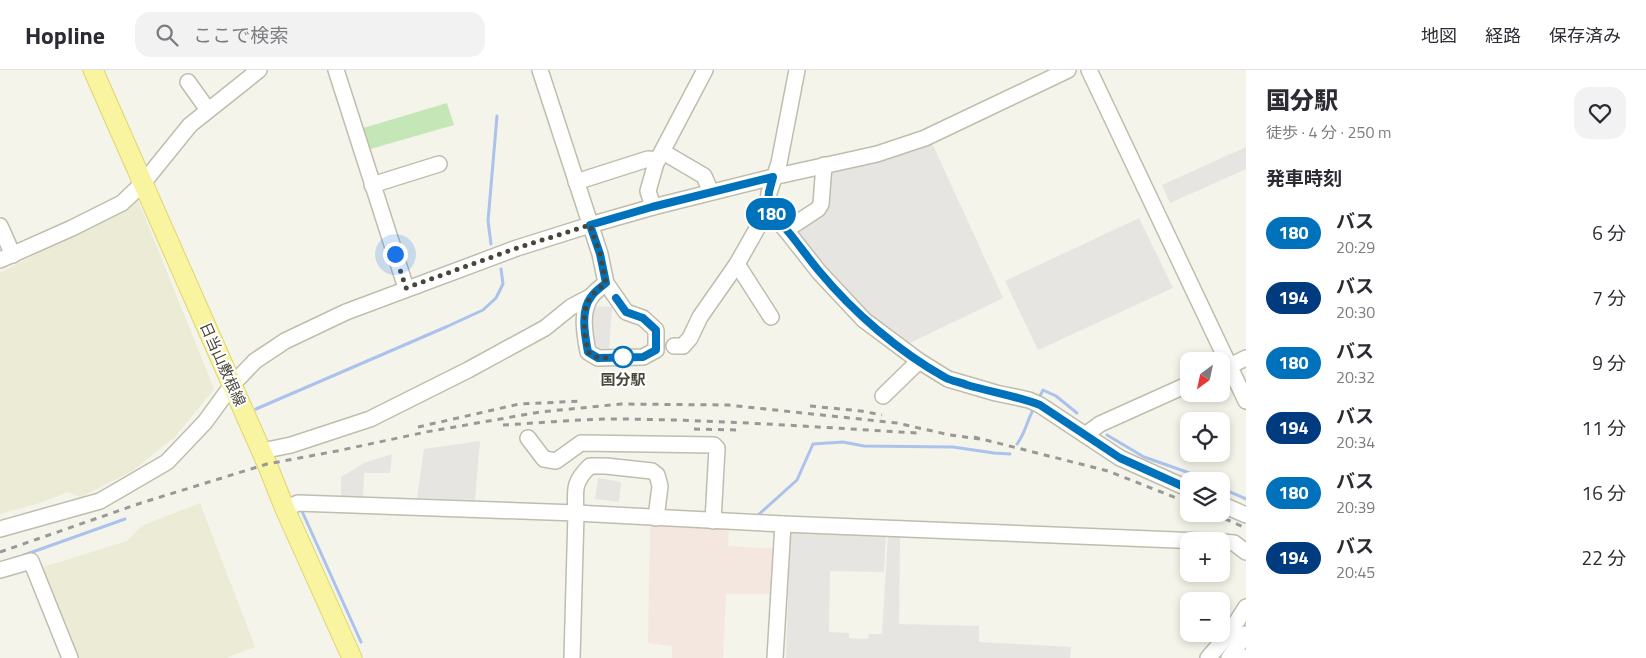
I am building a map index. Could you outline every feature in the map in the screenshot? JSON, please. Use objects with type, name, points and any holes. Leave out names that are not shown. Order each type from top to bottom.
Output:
[{"type":"main road","name":"日当山敷根線","points":[[93,70],[352,658]]},
{"type":"street","points":[[0,226],[6,258],[122,203],[143,183],[190,125],[259,70]]},
{"type":"street","points":[[336,70],[406,288]]},
{"type":"street","points":[[540,70],[600,254],[606,283],[626,312],[643,318],[656,330],[656,350],[643,357],[598,358],[588,352],[585,336],[585,312],[590,297]]},
{"type":"street","points":[[652,207],[648,191],[660,156],[704,70]]},
{"type":"street","points":[[674,346],[683,346],[690,338],[700,318],[737,264],[767,211],[769,192],[778,163],[797,70]]},
{"type":"street","points":[[0,529],[100,500],[167,462],[205,422],[232,385],[255,361],[284,341],[346,312],[517,248],[590,225],[711,192],[877,154],[925,138],[1068,70]]},
{"type":"street","points":[[1089,70],[1219,352]]},
{"type":"street","points":[[188,82],[208,110]]},
{"type":"street","points":[[576,182],[660,156],[704,176],[711,192]]},
{"type":"street","points":[[372,185],[439,164]]},
{"type":"street","points":[[786,230],[818,209],[821,204],[824,165]]},
{"type":"street","points":[[767,211],[786,230],[820,272],[864,320],[919,361],[948,379],[996,393],[1029,400],[1040,405],[1120,458],[1180,485]]},
{"type":"street","points":[[737,264],[771,317]]},
{"type":"street","points":[[262,451],[291,445],[370,419],[468,370],[545,328],[571,306],[590,297],[606,283]]},
{"type":"street","points":[[1230,365],[1246,358]]},
{"type":"street","points":[[884,396],[919,361]]},
{"type":"street","points":[[1230,374],[1246,402]]},
{"type":"street","points":[[1085,435],[1100,424],[1180,388]]},
{"type":"street","points":[[528,438],[544,459],[556,461],[581,443],[714,445],[717,448],[713,521]]},
{"type":"street","points":[[572,658],[575,490],[580,476],[590,466],[652,471],[657,475],[660,486],[656,518]]},
{"type":"street","points":[[285,509],[298,503],[576,513],[713,521],[1180,540]]},
{"type":"street","points":[[1230,508],[1246,515]]},
{"type":"street","points":[[775,658],[783,524]]},
{"type":"street","points":[[1230,543],[1234,543],[1246,552]]},
{"type":"street","points":[[0,570],[31,561],[70,658]]},
{"type":"street","points":[[1208,658],[1228,634],[1246,607]]},
{"type":"street","points":[[1228,658],[1246,634]]},
{"type":"shaded area","points":[[931,141],[1003,298],[910,343],[886,329],[837,282],[794,233],[827,208],[830,172],[875,161]]},
{"type":"shaded area","points":[[1246,147],[1246,169],[1170,203],[1162,185]]},
{"type":"shaded area","points":[[138,200],[214,389],[175,437],[132,471],[81,497],[67,492],[40,503],[0,514],[0,273]]},
{"type":"shaded area","points":[[1139,218],[1173,288],[1038,350],[1005,281]]},
{"type":"shaded area","points":[[592,306],[612,307],[609,351],[599,350],[593,340]]},
{"type":"shaded area","points":[[480,441],[475,500],[417,498],[424,449]]},
{"type":"shaded area","points":[[392,454],[390,473],[364,473],[363,500],[341,499],[341,477],[364,463]]},
{"type":"shaded area","points":[[598,478],[621,482],[619,502],[595,499]]},
{"type":"shaded area","points":[[200,503],[255,647],[226,658],[78,658],[40,568],[127,541],[141,526]]},
{"type":"shaded area","points":[[650,524],[729,528],[728,546],[777,549],[775,594],[726,594],[723,658],[672,658],[672,646],[648,643]]},
{"type":"shaded area","points":[[790,530],[886,536],[884,572],[830,571],[829,632],[849,633],[849,638],[868,639],[869,634],[882,634],[888,536],[900,536],[899,624],[979,626],[979,642],[1071,647],[1070,658],[786,658]]},
{"type":"green space","points":[[447,103],[454,125],[367,150],[360,129]]},
{"type":"waterway","points":[[491,244],[488,221],[497,116]]},
{"type":"waterway","points":[[256,409],[483,310],[496,298],[503,284],[501,269]]},
{"type":"waterway","points":[[1039,398],[1043,390],[1056,396],[1077,413]]},
{"type":"waterway","points":[[1017,444],[1033,410]]},
{"type":"waterway","points":[[1107,435],[1144,457],[1186,472]]},
{"type":"waterway","points":[[757,516],[797,480],[813,444],[843,442],[864,446],[953,447],[1010,454]]},
{"type":"waterway","points":[[1230,492],[1246,499]]},
{"type":"waterway","points":[[301,509],[361,642]]},
{"type":"waterway","points":[[24,555],[125,519]]},
{"type":"railway","points":[[418,427],[519,404],[583,401]]},
{"type":"railway","points":[[0,552],[141,503],[267,464],[426,432],[540,412],[621,404],[728,405],[897,423],[950,435],[980,439]]},
{"type":"railway","points":[[810,406],[882,415]]},
{"type":"railway","points":[[503,425],[593,419],[645,419],[917,433]]},
{"type":"railway","points":[[694,429],[740,430]]},
{"type":"railway","points":[[974,437],[1108,471],[1180,499]]},
{"type":"railway","points":[[1230,521],[1246,528]]},
{"type":"bus line","name":"180","points":[[616,298],[626,312],[643,318],[656,330],[656,350],[643,357],[598,358],[588,352],[585,336],[585,312],[590,297],[606,283],[600,254],[590,225],[652,207],[773,177],[767,211],[774,216],[820,272],[864,320],[919,361],[948,379],[996,393],[1029,400],[1040,405],[1120,458],[1180,485]]},
{"type":"place","name":"国分駅","points":[[623,357]]},
{"type":"route","points":[[395,254],[406,288],[517,248],[590,225],[600,254],[606,283],[590,297],[585,312],[585,336],[588,352],[598,358],[628,357],[623,357]]}]
